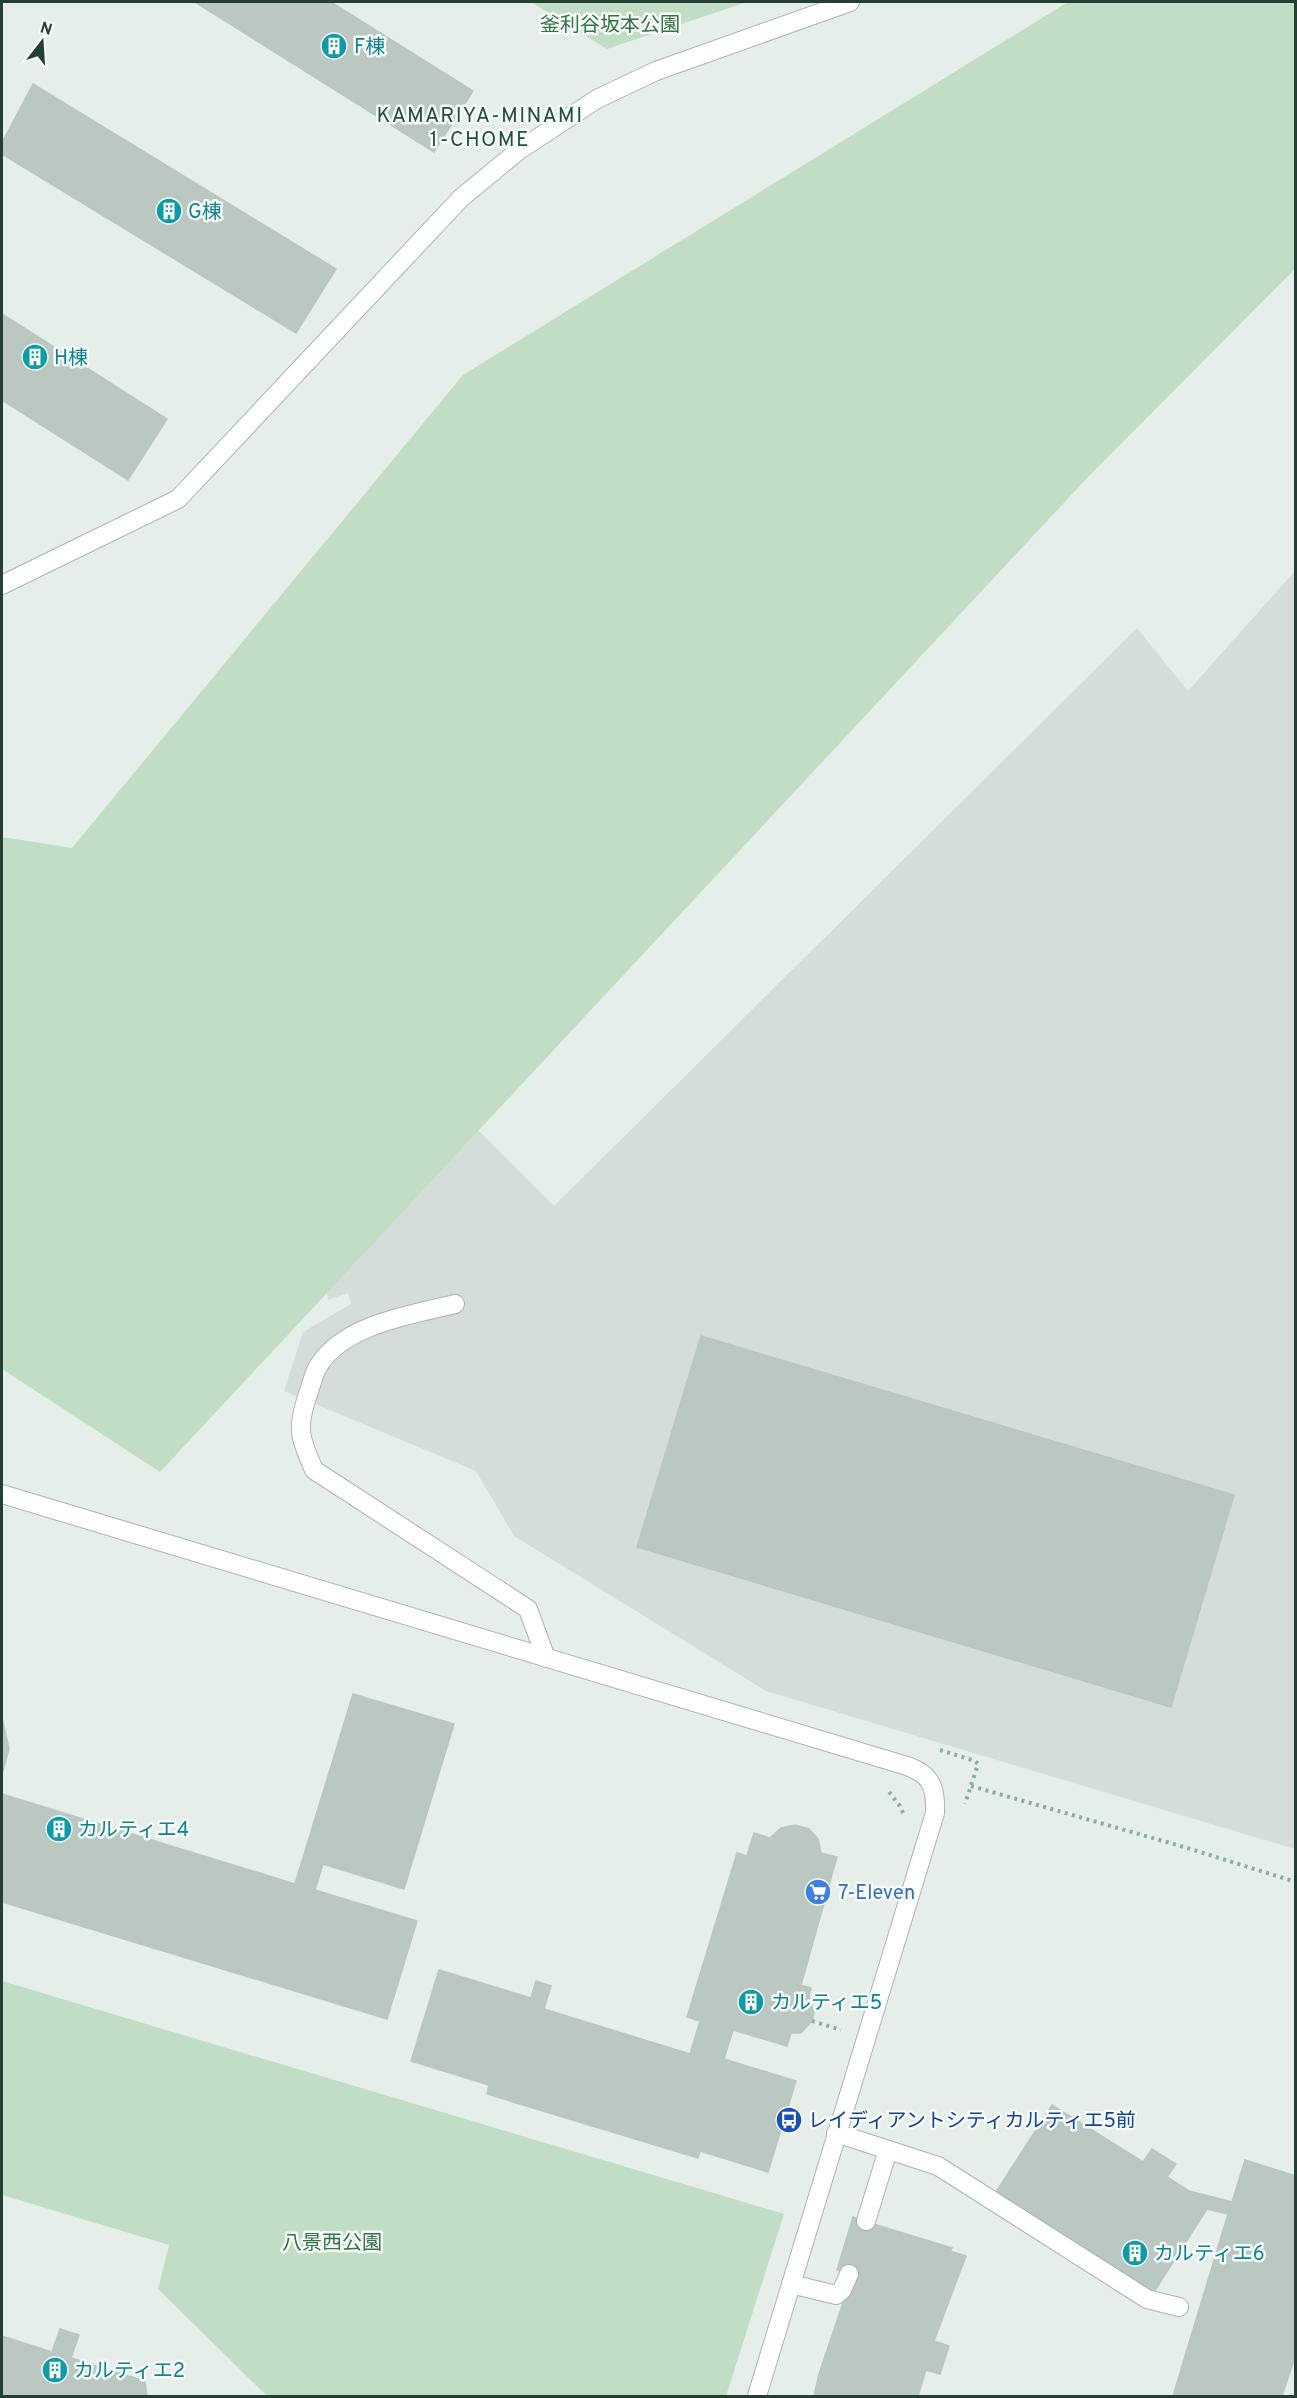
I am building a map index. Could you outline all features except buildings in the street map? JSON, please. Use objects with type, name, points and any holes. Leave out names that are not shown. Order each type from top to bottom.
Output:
[{"type":"street","points":[[2,585],[178,499],[461,198],[518,151],[597,99],[656,72],[850,2]]},
{"type":"street","points":[[455,1304],[370,1326],[334,1347],[318,1366],[301,1415],[301,1440],[314,1470],[528,1609],[546,1658]]},
{"type":"street","points":[[2,1494],[907,1766],[926,1776],[931,1783],[935,1813],[757,2397]]},
{"type":"street","points":[[836,2133],[938,2166],[1147,2300],[1179,2307]]},
{"type":"street","points":[[866,2221],[888,2150]]},
{"type":"street","points":[[791,2284],[836,2295],[842,2290],[849,2274]]},
{"type":"path","points":[[930,1747],[975,1761],[978,1764],[964,1808]]},
{"type":"path","points":[[971,1786],[1184,1847],[1296,1882]]},
{"type":"path","points":[[883,1787],[900,1806],[903,1823]]},
{"type":"path","points":[[812,2021],[841,2031],[844,2020]]},
{"type":"shaded area","points":[[1295,571],[1295,1849],[766,1691],[514,1536],[476,1471],[284,1391],[303,1332],[351,1304],[348,1293],[328,1300],[323,1261],[462,1114],[554,1206],[1137,628],[1188,691]]},
{"type":"green space","name":"釜利谷坂本公園","points":[[531,2],[747,2],[607,49]]},
{"type":"green space","points":[[1068,2],[1295,2],[1295,269],[1088,477],[160,1472],[2,1369],[2,837],[72,848],[463,375]]},
{"type":"green space","name":"八景西公園","points":[[2,1981],[784,2214],[726,2396],[267,2396],[158,2289],[169,2245],[2,2195]]},
{"type":"place","name":"F棟","points":[[334,46]]},
{"type":"place","name":"G棟","points":[[169,211]]},
{"type":"place","name":"H棟","points":[[35,357]]},
{"type":"place","name":"カルティエ4","points":[[59,1829]]},
{"type":"place","name":"7-Eleven","points":[[818,1892]]},
{"type":"place","name":"カルティエ5","points":[[751,2002]]},
{"type":"place","name":"レイディアントシティカルティエ5前","points":[[789,2120]]},
{"type":"place","name":"カルティエ6","points":[[1135,2253]]},
{"type":"place","name":"カルティエ2","points":[[55,2370]]},
{"type":"district","name":"KAMARIYA-MINAMI 1-CHOME","points":[[480,127]]}]
